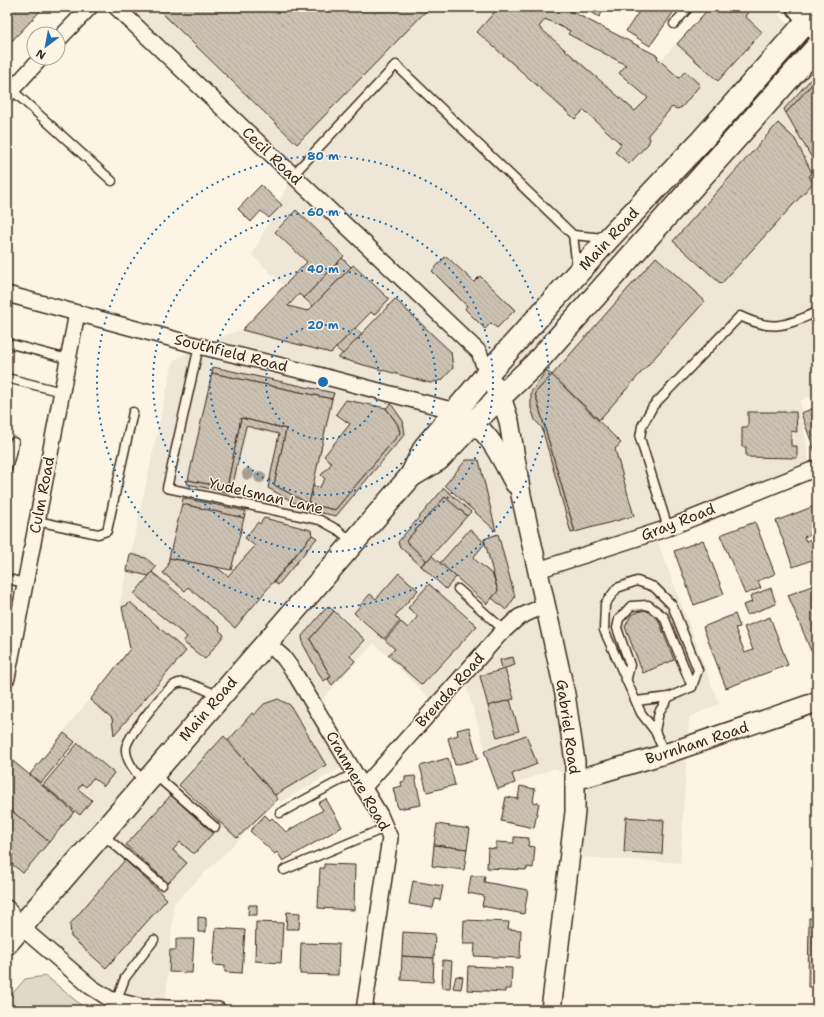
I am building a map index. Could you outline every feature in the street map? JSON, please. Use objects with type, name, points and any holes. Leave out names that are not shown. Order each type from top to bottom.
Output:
[{"type":"main road","name":"Main Road","points":[[14,935],[411,476],[425,447],[487,374],[610,237],[701,141],[809,18]]},
{"type":"main road","name":"Main Road","points":[[411,476],[439,459],[474,422],[535,364],[817,47]]},
{"type":"street","points":[[66,32],[90,7]]},
{"type":"street","name":"Cecil Road","points":[[116,7],[292,176],[479,352],[487,374],[500,397]]},
{"type":"street","points":[[9,92],[33,66]]},
{"type":"street","name":"Southfield Road","points":[[7,294],[199,346],[311,373],[455,411]]},
{"type":"street","name":"Culm Road","points":[[7,678],[77,312]]},
{"type":"street","name":"Gabriel Road","points":[[500,397],[509,421],[521,496],[566,694],[573,742],[576,780],[571,855],[551,1010]]},
{"type":"street","name":"Gabriel Road","points":[[455,411],[474,422],[489,436],[521,496]]},
{"type":"street","name":"Gray Road","points":[[538,570],[668,528],[817,468]]},
{"type":"street","name":"Brenda Road","points":[[363,788],[504,630],[520,617],[546,605]]},
{"type":"street","name":"Cranmere Road","points":[[266,642],[283,657],[294,672],[387,828],[390,838],[387,867],[364,1010]]},
{"type":"street","name":"Burnham Road","points":[[576,780],[665,754],[817,702]]},
{"type":"street","points":[[7,908],[14,935],[116,1002],[141,1007],[218,1010]]},
{"type":"lane","points":[[674,24],[689,7]]},
{"type":"lane","points":[[292,176],[396,65],[573,235],[577,261],[577,274]]},
{"type":"lane","points":[[9,92],[112,181]]},
{"type":"lane","points":[[573,235],[610,237]]},
{"type":"lane","points":[[668,528],[640,438],[642,426],[653,406],[740,316],[757,324],[781,326],[817,312]]},
{"type":"lane","points":[[7,343],[68,359]]},
{"type":"lane","name":"Yudelsman Lane","points":[[199,346],[167,488],[320,520],[338,530],[353,542]]},
{"type":"lane","points":[[7,378],[62,392]]},
{"type":"lane","points":[[37,521],[98,534],[107,531],[133,412]]},
{"type":"lane","points":[[7,469],[14,442]]},
{"type":"lane","points":[[7,579],[26,583]]},
{"type":"lane","points":[[636,701],[669,697],[692,687],[698,670],[672,605],[654,587],[637,581],[617,588],[605,604],[604,630],[615,656],[627,678],[636,701],[645,719],[655,731],[665,754]]},
{"type":"lane","points":[[458,590],[504,630]]},
{"type":"lane","points":[[627,678],[630,665],[617,628],[619,619],[631,606],[648,605],[664,617],[692,687]]},
{"type":"lane","points":[[215,827],[149,778],[128,760],[126,750],[127,741],[148,713],[176,684],[184,683],[220,696]]},
{"type":"lane","points":[[655,731],[659,712],[669,697]]},
{"type":"lane","points":[[280,813],[354,773]]},
{"type":"lane","points":[[284,870],[387,828]]},
{"type":"lane","points":[[102,833],[162,885]]},
{"type":"lane","points":[[116,1002],[125,978],[154,940]]},
{"type":"shaded area","points":[[116,7],[563,7],[663,58],[710,7],[772,7],[813,51],[817,47],[817,393],[800,401],[810,470],[654,532],[719,704],[689,717],[680,863],[569,856],[575,781],[554,768],[498,791],[463,676],[436,705],[374,643],[316,706],[348,764],[281,802],[279,800],[174,903],[165,1008],[116,1002],[7,908],[7,755],[29,774],[130,649],[120,602],[173,361],[199,346],[242,329],[283,285],[252,255],[292,176]]},
{"type":"shaded area","points":[[46,976],[87,1010],[7,1010],[7,1000],[25,979]]},
{"type":"building","points":[[8,7],[44,7],[10,43],[7,40]]},
{"type":"building","points":[[163,7],[430,7],[297,144],[160,11]]},
{"type":"building","points":[[499,7],[563,7],[658,56],[657,58],[679,78],[685,71],[700,85],[682,107],[677,109],[672,107],[648,135],[650,139],[648,144],[629,164],[615,152],[621,144],[584,110],[575,119],[477,32]],"holes":[[[545,19],[570,31],[568,34],[626,65],[619,73],[648,98],[635,111],[539,27]]]},
{"type":"building","points":[[583,7],[606,7],[599,17]]},
{"type":"building","points":[[642,7],[677,7],[650,46],[626,31]]},
{"type":"building","points":[[710,7],[753,7],[745,16],[762,32],[718,81],[677,44]]},
{"type":"building","points":[[811,79],[814,82],[786,113],[784,109]]},
{"type":"building","points":[[814,82],[817,84],[817,167],[786,113]]},
{"type":"building","points":[[778,123],[795,139],[812,173],[809,176],[813,183],[721,284],[673,241]]},
{"type":"building","points":[[261,185],[282,205],[269,218],[261,211],[251,222],[238,209]]},
{"type":"building","points":[[296,210],[344,256],[304,298],[299,294],[288,306],[308,311],[353,265],[389,299],[374,315],[371,312],[331,353],[242,330],[307,262],[275,232]]},
{"type":"building","points":[[446,256],[474,282],[480,276],[515,310],[497,328],[491,323],[485,329],[465,309],[467,306],[432,271]]},
{"type":"building","points":[[656,257],[705,301],[599,420],[552,375]]},
{"type":"building","points":[[342,258],[351,267],[313,306],[304,298]]},
{"type":"building","points":[[395,299],[451,352],[453,368],[442,380],[430,383],[338,358]]},
{"type":"building","points":[[355,328],[362,334],[343,354],[336,348]]},
{"type":"building","points":[[213,367],[334,393],[332,399],[212,373]]},
{"type":"building","points":[[546,371],[552,375],[535,393],[575,532],[571,533],[542,428],[535,420],[531,408],[531,392]]},
{"type":"building","points":[[212,373],[332,399],[309,504],[274,485],[286,429],[241,418],[227,488],[188,480]]},
{"type":"building","points":[[552,375],[621,443],[615,449],[634,516],[575,532],[535,393]]},
{"type":"building","points":[[346,400],[386,408],[398,425],[400,433],[335,510],[309,504],[313,486],[319,488],[325,479],[321,475],[332,463],[324,456],[350,424],[336,414]]},
{"type":"building","points":[[391,404],[403,421],[405,434],[336,516],[308,510],[309,504],[335,510],[400,433],[398,425],[386,408]]},
{"type":"building","points":[[817,407],[817,451],[815,452],[801,413]]},
{"type":"building","points":[[748,412],[796,412],[797,432],[791,431],[791,446],[797,446],[797,458],[746,457],[746,447],[742,447],[742,427],[748,427]]},
{"type":"building","points":[[241,418],[286,429],[274,485],[309,504],[308,510],[268,488],[279,434],[246,426],[231,493],[187,484],[188,480],[227,488]]},
{"type":"building","points":[[466,460],[479,460],[496,531],[445,485]]},
{"type":"building","points":[[444,488],[471,512],[467,516],[445,497],[406,541],[426,560],[421,566],[399,546],[398,542]]},
{"type":"building","points":[[445,497],[467,516],[427,561],[406,541]]},
{"type":"building","points":[[183,498],[246,511],[244,518],[182,504]]},
{"type":"building","points":[[182,504],[244,518],[231,570],[169,558]]},
{"type":"building","points":[[817,505],[817,532],[804,537],[806,541],[817,537],[817,558],[793,567],[776,521]]},
{"type":"building","points":[[264,518],[311,530],[312,535],[235,628],[188,587],[185,591],[163,573],[168,566],[169,558],[216,567],[228,576],[255,546],[245,538],[258,522],[260,524]]},
{"type":"building","points":[[755,522],[775,574],[758,581],[761,588],[745,594],[720,535]]},
{"type":"building","points":[[470,529],[485,543],[473,558],[493,575],[498,591],[487,604],[440,563]]},
{"type":"building","points":[[498,534],[515,597],[506,610],[492,598],[498,591],[484,539]]},
{"type":"building","points":[[312,535],[317,538],[278,585],[274,582]]},
{"type":"building","points":[[703,540],[724,594],[694,605],[674,551]]},
{"type":"building","points":[[130,554],[146,558],[156,567],[149,576],[127,571]]},
{"type":"building","points":[[432,556],[456,577],[446,589],[421,566]]},
{"type":"building","points":[[152,572],[220,628],[219,630],[224,635],[205,659],[183,642],[187,637],[134,594]]},
{"type":"building","points":[[399,573],[418,590],[395,616],[400,621],[384,639],[354,613],[370,594],[376,599]]},
{"type":"building","points":[[429,584],[477,626],[422,685],[388,655],[395,649],[385,640],[401,622],[408,628],[418,616],[408,608]]},
{"type":"building","points":[[817,584],[817,646],[811,651],[788,595]]},
{"type":"building","points":[[771,588],[776,604],[747,615],[743,605],[752,602],[750,596]]},
{"type":"building","points":[[130,602],[186,651],[114,735],[112,718],[90,700],[130,649],[122,607]]},
{"type":"building","points":[[328,606],[334,611],[310,639],[331,677],[323,681],[303,644],[302,636]]},
{"type":"building","points":[[643,610],[652,612],[657,616],[674,660],[643,673],[625,627],[631,615]]},
{"type":"building","points":[[334,611],[365,640],[350,656],[355,661],[332,685],[328,679],[331,677],[310,639]]},
{"type":"building","points":[[735,614],[740,627],[735,628],[745,653],[753,650],[744,627],[770,617],[788,665],[726,688],[703,627]]},
{"type":"building","points":[[513,657],[515,665],[502,669],[500,660]]},
{"type":"building","points":[[505,669],[514,699],[488,706],[480,676]]},
{"type":"building","points":[[278,699],[290,705],[326,765],[275,795],[228,741],[252,713],[254,715],[264,704]]},
{"type":"building","points":[[510,700],[519,731],[497,737],[488,706]]},
{"type":"building","points":[[469,727],[478,759],[455,765],[448,738],[458,735],[457,730]]},
{"type":"building","points":[[64,733],[75,742],[41,783],[30,774]]},
{"type":"building","points":[[526,735],[537,764],[512,774],[515,783],[498,789],[484,751]]},
{"type":"building","points":[[224,736],[278,799],[237,838],[179,785]]},
{"type":"building","points":[[78,743],[114,773],[104,786],[93,778],[86,787],[82,784],[78,789],[92,800],[80,815],[43,785]]},
{"type":"building","points":[[7,756],[74,812],[49,842],[7,807]]},
{"type":"building","points":[[448,758],[455,785],[427,792],[420,766]]},
{"type":"building","points":[[415,776],[421,805],[398,809],[393,788],[402,786],[401,782],[405,781],[405,777]]},
{"type":"building","points":[[520,786],[535,789],[533,802],[539,803],[534,828],[501,821],[506,797],[518,799]]},
{"type":"building","points":[[171,795],[213,833],[194,854],[180,842],[173,850],[187,863],[168,883],[126,845]]},
{"type":"building","points":[[326,799],[342,827],[283,861],[277,852],[275,854],[250,831],[265,815],[270,820],[272,818],[286,832],[323,810],[318,803]]},
{"type":"building","points":[[7,807],[49,842],[23,873],[7,860]]},
{"type":"building","points":[[626,817],[664,820],[662,854],[624,852]]},
{"type":"building","points":[[437,824],[470,829],[467,849],[434,845]]},
{"type":"building","points":[[514,837],[529,838],[528,846],[535,847],[533,868],[527,867],[527,870],[487,868],[488,848],[496,849],[496,842],[514,843]]},
{"type":"building","points":[[434,845],[467,849],[464,870],[432,866]]},
{"type":"building","points":[[125,860],[167,899],[106,968],[71,937],[70,924]]},
{"type":"building","points":[[324,864],[355,865],[354,910],[318,908],[320,868],[324,868]]},
{"type":"building","points":[[471,876],[485,876],[484,882],[528,890],[524,914],[482,906],[484,896],[468,893]]},
{"type":"building","points":[[413,881],[443,886],[440,900],[435,899],[433,908],[409,904]]},
{"type":"building","points":[[249,905],[257,905],[257,915],[248,915]]},
{"type":"building","points":[[287,912],[300,913],[299,929],[286,929]]},
{"type":"building","points":[[198,917],[206,918],[206,932],[198,932]]},
{"type":"building","points":[[809,918],[817,918],[817,987],[808,987]]},
{"type":"building","points":[[464,920],[509,922],[508,929],[521,930],[520,958],[474,956],[475,944],[463,944]]},
{"type":"building","points":[[256,922],[283,923],[281,963],[255,961]]},
{"type":"building","points":[[216,928],[245,930],[242,973],[225,972],[225,966],[213,965]]},
{"type":"building","points":[[403,932],[435,934],[434,958],[402,956]]},
{"type":"building","points":[[176,939],[194,939],[192,973],[169,972],[170,950],[176,950]]},
{"type":"building","points":[[301,943],[339,944],[338,975],[300,974]]},
{"type":"building","points":[[402,956],[434,958],[433,982],[401,980]]},
{"type":"building","points":[[443,960],[452,961],[450,988],[442,988]]},
{"type":"building","points":[[468,966],[512,968],[511,989],[505,989],[505,992],[467,990]]},
{"type":"building","points":[[456,976],[463,977],[461,989],[453,988]]}]
